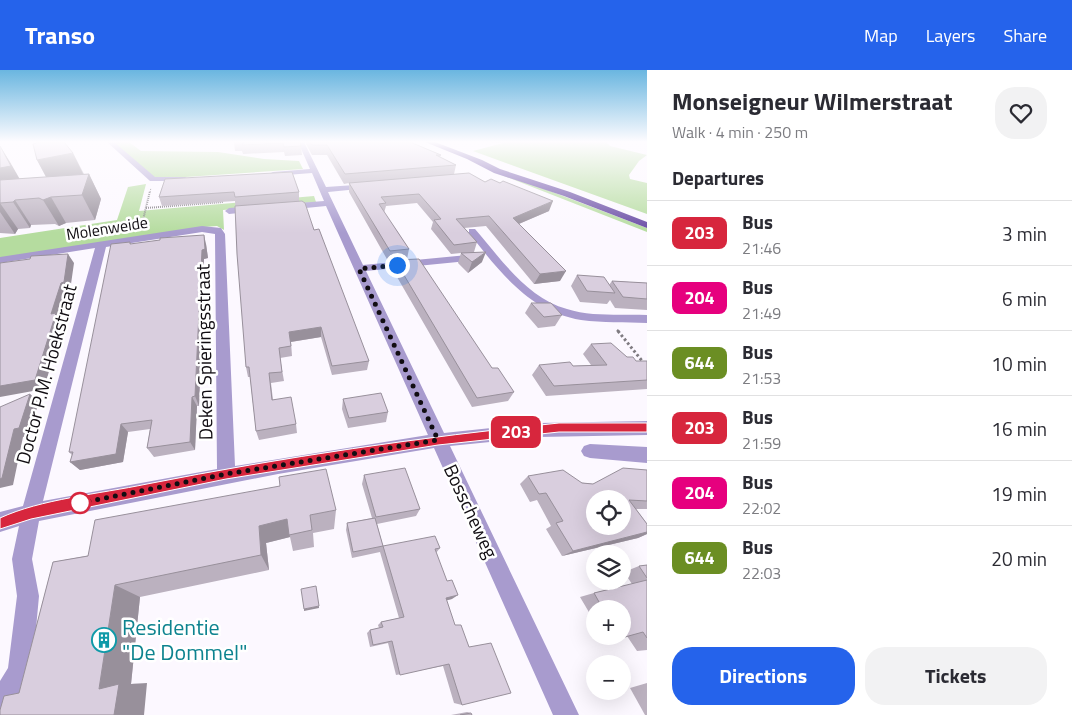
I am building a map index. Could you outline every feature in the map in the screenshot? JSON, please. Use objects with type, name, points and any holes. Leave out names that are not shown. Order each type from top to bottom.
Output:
[{"type":"main road","points":[[500,172],[568,194],[647,225]]},
{"type":"street","points":[[147,172],[157,180],[196,178]]},
{"type":"street","points":[[265,174],[296,172]]},
{"type":"street","name":"Bosscheweg","points":[[315,172],[566,715]]},
{"type":"street","points":[[323,190],[377,185]]},
{"type":"street","points":[[279,207],[329,203]]},
{"type":"street","points":[[229,211],[269,208]]},
{"type":"street","name":"Molenweide","points":[[0,260],[202,229],[218,230]]},
{"type":"street","name":"Deken Spieringsstraat","points":[[218,230],[220,234],[226,474]]},
{"type":"street","points":[[472,231],[523,289],[561,312],[647,319]]},
{"type":"street","name":"Doctor P.M. Hoekstraat","points":[[0,705],[20,672],[28,596],[22,559],[31,513],[101,245]]},
{"type":"street","points":[[359,269],[492,255]]},
{"type":"street","points":[[0,522],[31,513],[226,474],[438,440],[559,428],[647,428]]},
{"type":"street","points":[[590,451],[647,455]]},
{"type":"path","points":[[139,239],[152,183],[156,183],[157,180]]},
{"type":"path","points":[[606,317],[647,367]]},
{"type":"green space","points":[[148,172],[257,172],[156,179]]},
{"type":"green space","points":[[531,172],[631,172],[629,175],[630,179],[647,183],[647,214]]},
{"type":"green space","points":[[508,175],[647,228],[647,232],[504,176]]},
{"type":"green space","points":[[146,184],[139,211],[314,196],[316,202],[223,210],[224,230],[217,226],[204,227],[0,258],[0,238],[117,220],[128,187]]},
{"type":"building","points":[[292,172],[299,192],[235,197],[234,192],[159,197],[165,179]]},
{"type":"building","points":[[344,172],[368,172],[345,174]]},
{"type":"building","points":[[469,173],[485,182],[491,179],[500,183],[503,181],[553,201],[513,218],[566,271],[540,274],[489,216],[456,219],[477,242],[454,245],[434,220],[441,219],[419,194],[381,197],[386,203],[379,204],[409,249],[390,251],[349,183]]},
{"type":"building","points":[[89,174],[82,195],[51,197],[43,200],[39,198],[15,200],[13,202],[0,203],[0,180]]},
{"type":"building","points":[[302,201],[305,203],[314,230],[319,229],[369,361],[332,366],[321,327],[289,332],[291,346],[279,348],[282,372],[269,373],[272,400],[291,397],[296,424],[256,431],[249,367],[246,367],[235,206]]},
{"type":"building","points":[[204,235],[205,249],[202,250],[195,396],[192,397],[190,442],[147,448],[152,420],[121,424],[116,454],[70,462],[73,452],[69,452],[111,244],[130,242],[130,244],[160,240],[160,238]]},
{"type":"building","points":[[486,252],[472,262],[461,253]]},
{"type":"building","points":[[68,254],[64,282],[61,283],[51,314],[56,313],[35,380],[0,386],[0,263],[30,259],[31,256]]},
{"type":"building","points":[[419,259],[492,368],[498,368],[514,392],[477,398],[395,260]]},
{"type":"building","points":[[577,275],[604,277],[615,293],[587,291]]},
{"type":"building","points":[[612,281],[647,283],[647,299],[623,297]]},
{"type":"building","points":[[531,303],[551,303],[562,315],[544,317]]},
{"type":"building","points":[[611,343],[627,357],[633,357],[636,361],[647,361],[647,380],[554,386],[539,365],[570,362],[573,366],[607,365],[591,344]]},
{"type":"building","points":[[381,393],[388,412],[349,418],[343,399]]},
{"type":"building","points":[[30,394],[19,428],[14,429],[2,478],[0,479],[0,407]]},
{"type":"building","points":[[405,468],[420,509],[376,517],[364,475]]},
{"type":"building","points":[[623,468],[647,470],[647,501],[631,500],[631,490],[586,490],[586,535],[631,535],[631,503],[647,524],[647,532],[596,545],[586,545],[586,548],[573,551],[556,523],[563,521],[546,493],[539,494],[528,476],[563,470],[582,483],[593,484]]},
{"type":"building","points":[[326,469],[336,510],[310,515],[312,530],[289,535],[287,519],[259,526],[261,555],[115,585],[99,689],[119,684],[114,715],[0,715],[4,696],[19,693],[53,562],[88,556],[95,520],[280,486],[279,477]]},
{"type":"building","points":[[375,518],[383,546],[353,552],[347,523]]},
{"type":"building","points":[[435,536],[440,548],[435,549],[447,581],[452,580],[458,595],[446,598],[455,625],[461,625],[469,647],[491,643],[511,693],[462,705],[449,664],[400,675],[392,641],[373,645],[370,630],[383,627],[381,622],[404,617],[383,546]]},
{"type":"building","points":[[647,565],[647,578],[639,566]]},
{"type":"building","points":[[647,580],[647,638],[643,632],[631,635],[631,600],[598,600],[594,593],[606,590],[631,590],[631,584]]},
{"type":"building","points":[[316,586],[319,606],[304,609],[301,589]]},
{"type":"bus line","name":"203","points":[[0,522],[31,513],[226,474],[438,440],[559,428],[606,426],[647,428]]},
{"type":"place","name":"Residentie \"De Dommel\"","points":[[104,640]]},
{"type":"route","points":[[80,503],[226,474],[438,440],[359,269],[397,265]]}]
